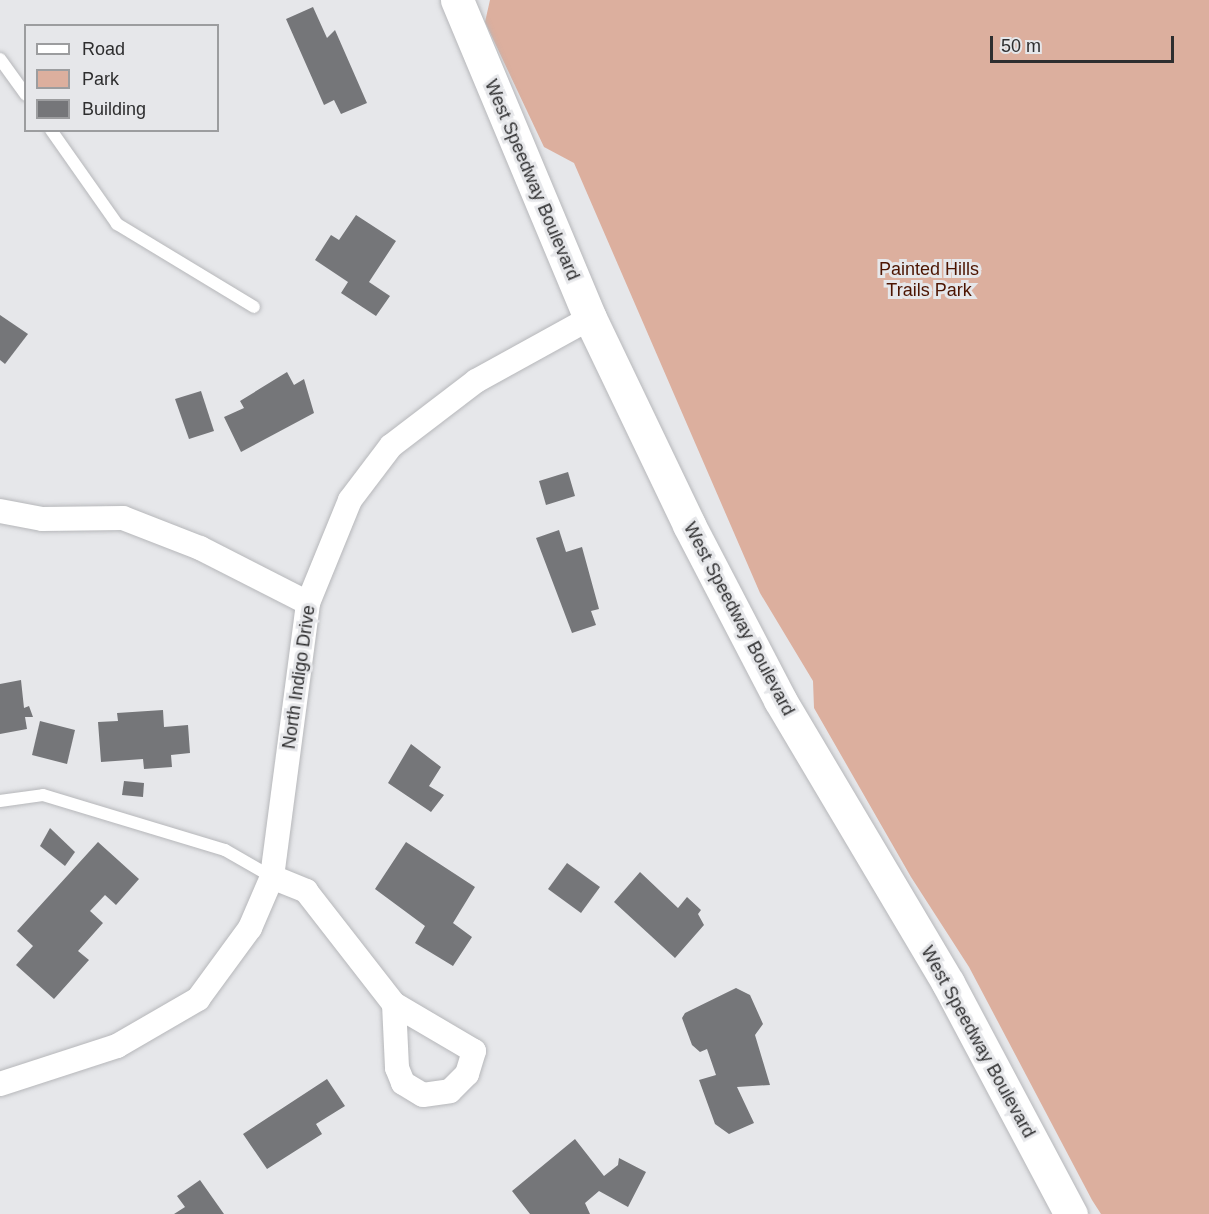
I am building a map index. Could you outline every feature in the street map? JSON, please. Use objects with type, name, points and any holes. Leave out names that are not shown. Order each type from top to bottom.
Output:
[{"type":"main road","name":"West Speedway Boulevard","points":[[457,0],[590,318],[689,525],[780,700],[948,983],[1071,1214]]},
{"type":"street","name":"North Indigo Drive","points":[[0,1084],[117,1046],[198,999],[250,928],[272,877],[308,603],[350,501],[391,446],[476,381],[590,318]]},
{"type":"street","points":[[0,511],[42,519],[123,518],[200,548],[308,603]]},
{"type":"street","points":[[272,877],[306,891],[394,1004]]},
{"type":"lane","points":[[0,59],[24,92]]},
{"type":"lane","points":[[52,132],[117,224],[254,307]]},
{"type":"lane","points":[[0,801],[43,795],[225,850],[272,877]]},
{"type":"green space","name":"Painted Hills Trails Park","points":[[490,0],[1209,0],[1209,1214],[1101,1214],[1092,1200],[969,967],[911,877],[814,708],[813,681],[760,593],[574,163],[544,147],[485,22]]},
{"type":"building","points":[[313,7],[327,38],[335,30],[367,103],[341,114],[334,100],[324,105],[286,19]]},
{"type":"building","points":[[356,215],[396,241],[369,282],[390,296],[376,316],[341,293],[348,282],[315,260],[331,235],[339,240]]},
{"type":"building","points":[[0,315],[28,334],[5,364],[0,360]]},
{"type":"building","points":[[287,372],[294,385],[304,379],[314,413],[241,452],[224,417],[244,408],[240,401]]},
{"type":"building","points":[[201,391],[214,431],[189,439],[175,399]]},
{"type":"building","points":[[568,472],[575,496],[546,505],[539,481]]},
{"type":"building","points":[[559,530],[566,552],[582,547],[599,609],[591,611],[596,625],[572,633],[536,538]]},
{"type":"building","points":[[21,680],[24,708],[29,706],[33,717],[25,717],[27,729],[0,734],[0,684]]},
{"type":"building","points":[[163,710],[164,727],[188,725],[190,753],[171,755],[172,767],[144,769],[143,759],[101,762],[98,722],[118,721],[117,713]]},
{"type":"building","points":[[40,721],[75,730],[67,764],[32,755]]},
{"type":"building","points":[[411,744],[441,767],[429,786],[444,795],[431,812],[388,783]]},
{"type":"building","points":[[124,781],[144,783],[143,797],[122,795]]},
{"type":"building","points":[[50,828],[75,852],[65,866],[40,846]]},
{"type":"building","points":[[98,842],[139,879],[116,905],[105,895],[90,911],[103,923],[78,951],[89,960],[54,999],[16,965],[33,946],[17,931]]},
{"type":"building","points":[[406,842],[475,887],[453,923],[472,937],[453,966],[415,943],[425,926],[375,889]]},
{"type":"building","points":[[567,863],[600,887],[581,913],[548,889]]},
{"type":"building","points":[[640,872],[678,908],[687,897],[701,910],[698,914],[704,925],[675,958],[614,902]]},
{"type":"building","points":[[736,988],[750,995],[763,1024],[755,1035],[770,1085],[737,1087],[754,1123],[729,1134],[715,1124],[699,1080],[716,1075],[707,1049],[700,1052],[692,1045],[682,1018],[685,1013]]},
{"type":"building","points":[[327,1079],[345,1106],[316,1124],[322,1134],[267,1169],[243,1134]]},
{"type":"building","points":[[575,1139],[604,1176],[618,1165],[619,1158],[646,1172],[628,1207],[599,1191],[585,1203],[590,1214],[530,1214],[512,1191]]},
{"type":"building","points":[[200,1180],[224,1214],[174,1214],[185,1207],[177,1196]]}]
